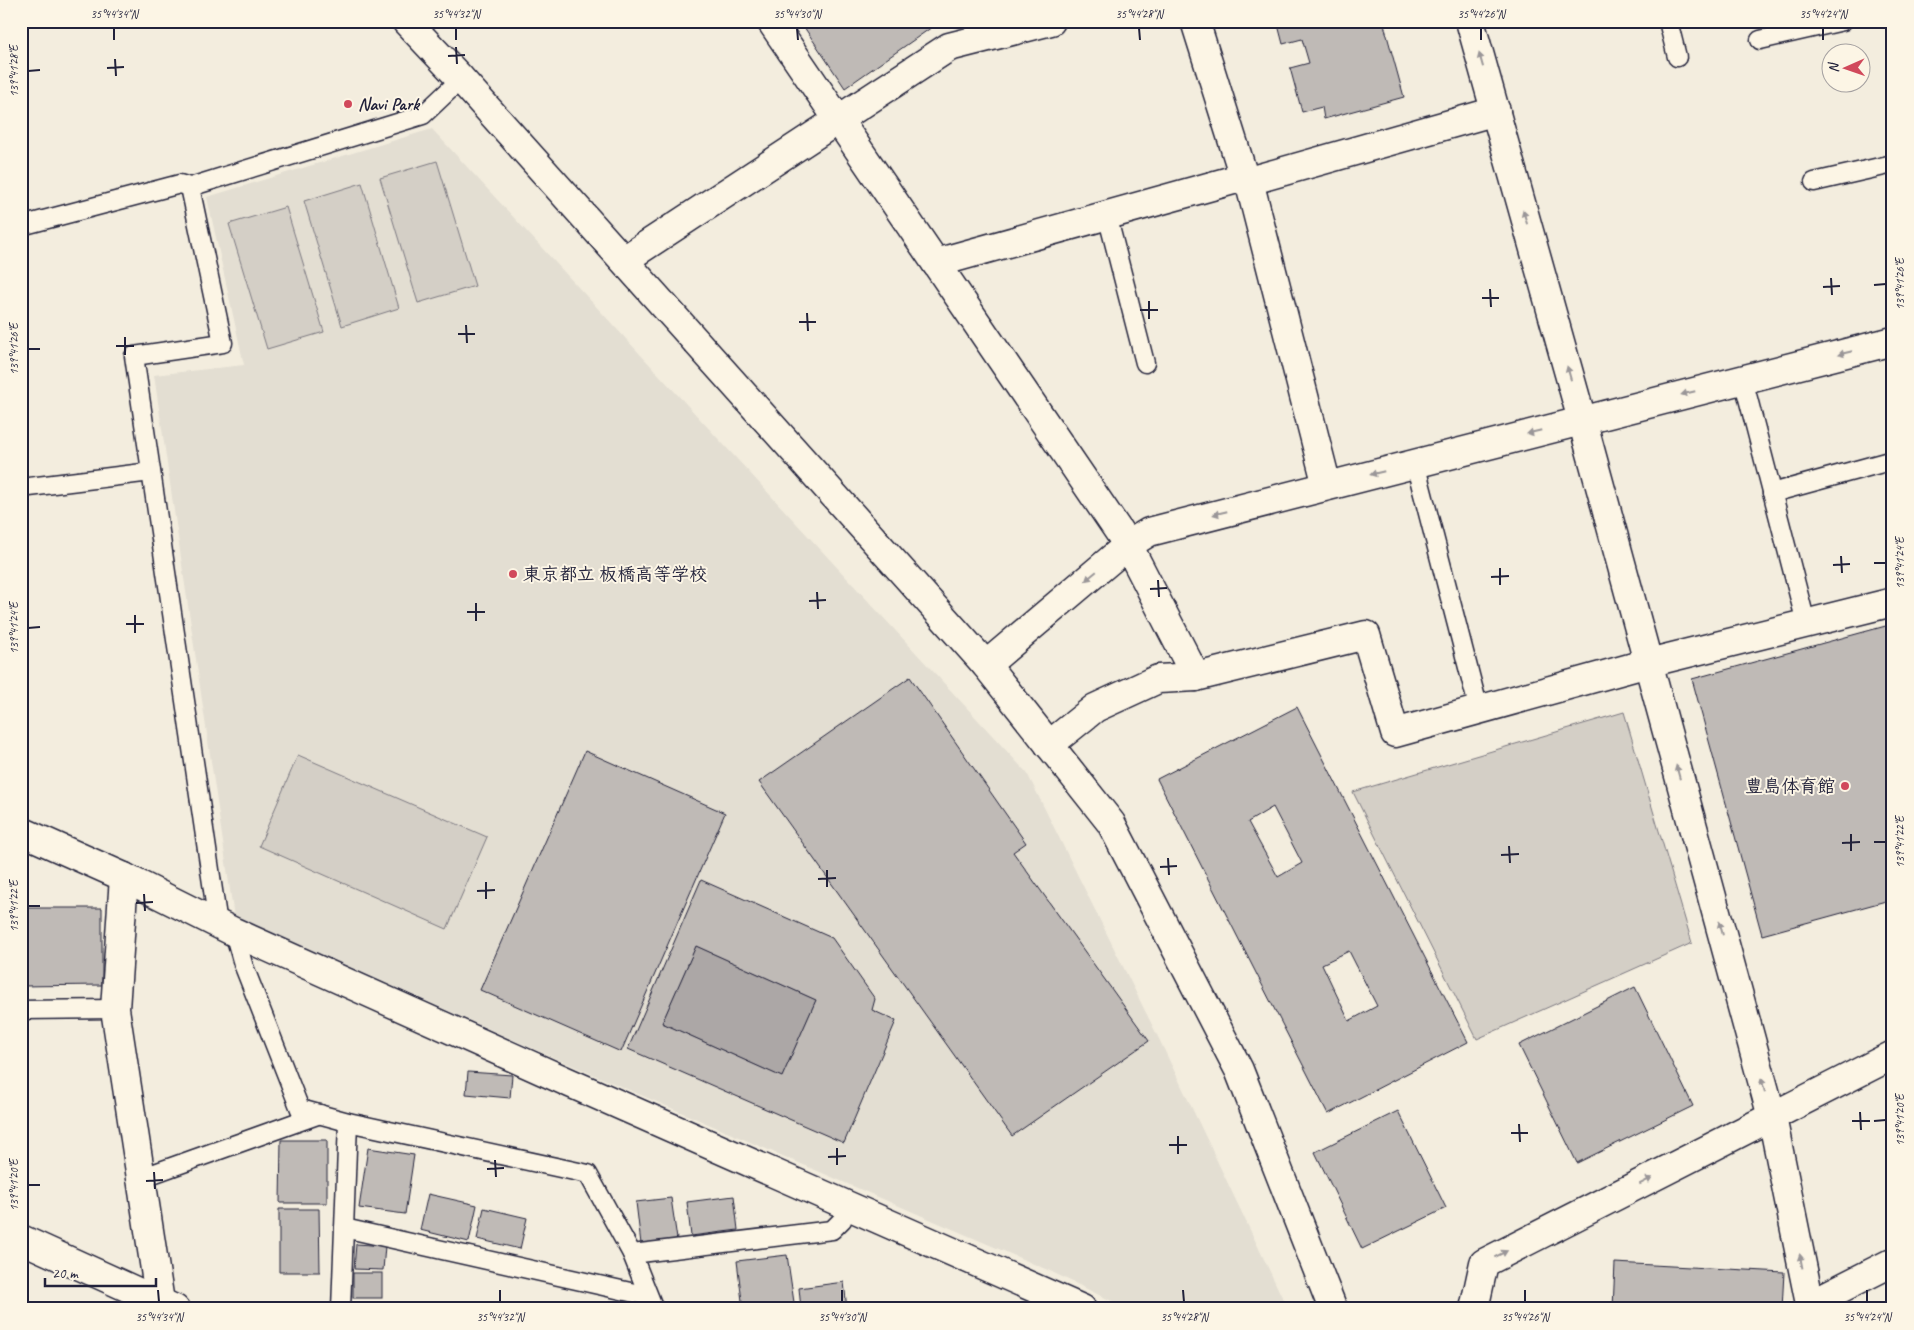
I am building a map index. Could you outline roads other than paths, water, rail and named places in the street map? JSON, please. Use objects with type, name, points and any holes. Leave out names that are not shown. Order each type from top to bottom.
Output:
[{"type":"street","points":[[406,21],[461,79],[986,664],[1111,823],[1239,1070],[1333,1309]]},
{"type":"street","points":[[771,21],[1128,545],[1196,677]]},
{"type":"street","points":[[624,260],[949,46],[961,32],[1051,21]]},
{"type":"street","points":[[1195,21],[1247,179],[1328,486]]},
{"type":"street","points":[[1470,21],[1582,420],[1772,1116],[1810,1306],[1893,1262]]},
{"type":"street","points":[[936,263],[1107,215],[1496,111]]},
{"type":"street","points":[[986,664],[1128,545],[1149,532],[1893,341]]},
{"type":"street","points":[[1049,745],[1095,708],[1158,679],[1196,677],[1366,635],[1395,732],[1648,662],[1893,602]]},
{"type":"street","points":[[21,831],[124,877],[226,928],[560,1079],[848,1204],[1043,1301],[1082,1309]]},
{"type":"street","points":[[124,877],[115,1009],[141,1178],[165,1306]]},
{"type":"street","points":[[1474,1309],[1484,1263],[1893,1055]]},
{"type":"street","points":[[21,1239],[165,1306]]},
{"type":"lane","points":[[1668,21],[1677,57]]},
{"type":"lane","points":[[1760,40],[1843,21]]},
{"type":"lane","points":[[21,226],[180,184],[190,187],[423,115],[461,79]]},
{"type":"lane","points":[[1814,182],[1893,164]]},
{"type":"lane","points":[[190,187],[223,343],[134,356],[151,472],[226,928],[300,1109],[348,1122],[588,1174],[632,1254],[651,1302]]},
{"type":"lane","points":[[1107,215],[1145,363]]},
{"type":"lane","points":[[1743,379],[1806,623]]},
{"type":"lane","points":[[1772,493],[1893,460]]},
{"type":"lane","points":[[1415,463],[1479,710]]},
{"type":"lane","points":[[21,488],[151,472]]},
{"type":"lane","points":[[21,1010],[115,1009]]},
{"type":"lane","points":[[141,1178],[320,1114]]},
{"type":"lane","points":[[341,1309],[348,1122]]},
{"type":"lane","points":[[632,1254],[832,1230],[842,1220],[848,1204]]},
{"type":"lane","points":[[344,1228],[651,1302]]},
{"type":"place","name":"Navi Park","points":[[348,104]]},
{"type":"place","name":"東京都立 板橋高等学校","points":[[513,574]]},
{"type":"place","name":"豊島体育館","points":[[1845,786]]}]
